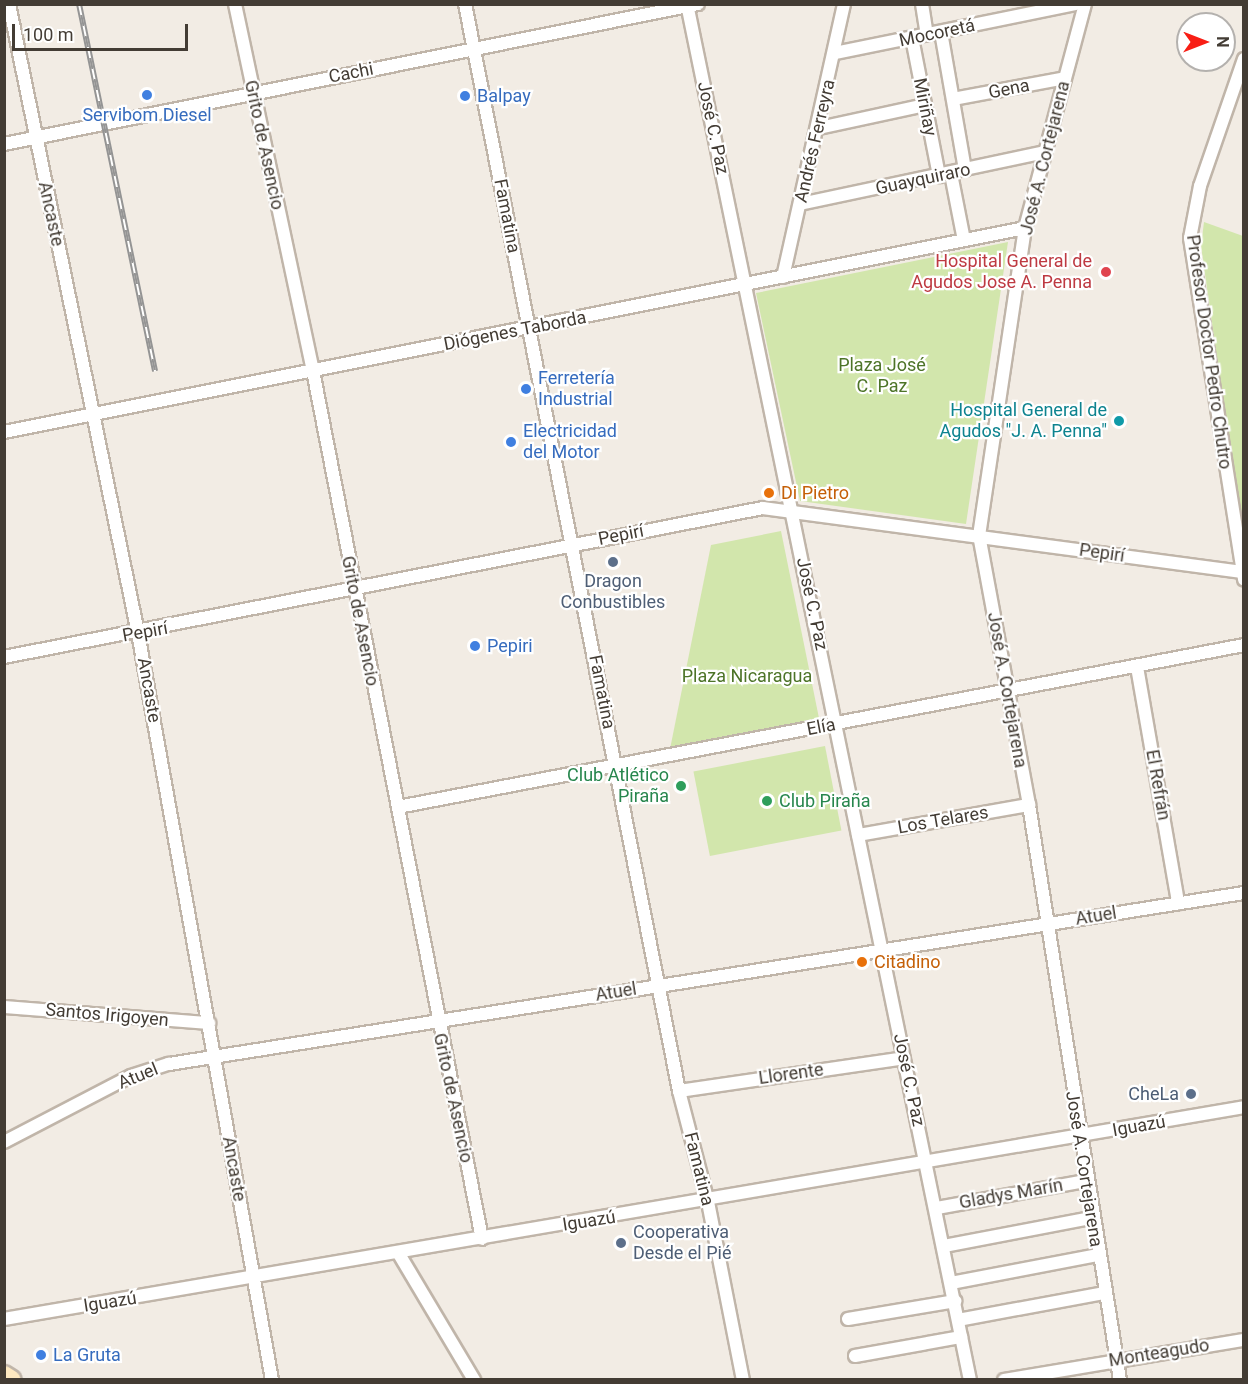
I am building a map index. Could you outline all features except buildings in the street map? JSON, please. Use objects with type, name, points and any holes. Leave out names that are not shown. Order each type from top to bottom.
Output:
[{"type":"main road","points":[[4,1375],[12,1380]]},
{"type":"street","name":"Ancaste","points":[[9,4],[138,633],[272,1380]]},
{"type":"street","name":"Grito de Asencio","points":[[235,4],[313,371],[353,592],[398,807],[437,1020],[482,1239]]},
{"type":"street","name":"Famatina","points":[[465,4],[662,984],[679,1091],[708,1202],[742,1380]]},
{"type":"street","name":"Andrés Ferreyra","points":[[783,276],[819,128],[844,4]]},
{"type":"street","points":[[922,4],[927,35]]},
{"type":"street","name":"Mocoretá","points":[[835,53],[1075,4]]},
{"type":"street","name":"José A. Cortejarena","points":[[1085,4],[1025,228],[978,535],[1029,805],[1085,1181],[1120,1380]]},
{"type":"street","name":"Cachi","points":[[4,144],[691,5]]},
{"type":"street","name":"José C. Paz","points":[[691,5],[745,285],[937,1208],[970,1380]]},
{"type":"street","name":"Miriñay","points":[[941,32],[965,170]]},
{"type":"street","name":"Miriñay","points":[[912,38],[925,105],[963,240]]},
{"type":"street","name":"Profesor Doctor Pedro Chutro","points":[[1243,574],[1190,238],[1200,186],[1244,59]]},
{"type":"street","name":"Gena","points":[[953,99],[1065,78]]},
{"type":"street","points":[[819,128],[925,105]]},
{"type":"street","name":"Guayquiraro","points":[[800,204],[1045,152]]},
{"type":"street","name":"Diógenes Taborda","points":[[4,432],[1025,228]]},
{"type":"street","name":"Pepirí","points":[[4,657],[353,592],[573,544],[749,510],[792,510],[1243,574]]},
{"type":"street","name":"Elía","points":[[398,807],[1244,645]]},
{"type":"street","name":"El Refrán","points":[[1137,667],[1178,903]]},
{"type":"street","name":"Los Telares","points":[[858,835],[1029,805]]},
{"type":"street","name":"Atuel","points":[[4,1142],[131,1076],[215,1057],[1244,893]]},
{"type":"street","name":"Santos Irigoyen","points":[[4,1007],[209,1023]]},
{"type":"street","name":"Llorente","points":[[679,1091],[904,1058]]},
{"type":"street","name":"Iguazú","points":[[4,1319],[708,1202],[1244,1107]]},
{"type":"street","name":"Gladys Marín","points":[[937,1208],[1085,1181]]},
{"type":"street","points":[[944,1245],[1091,1218]]},
{"type":"street","points":[[399,1254],[474,1380]]},
{"type":"street","points":[[951,1283],[1098,1255]]},
{"type":"street","points":[[958,1320],[1104,1293]]},
{"type":"street","points":[[848,1319],[955,1301]]},
{"type":"street","points":[[855,1356],[961,1338]]},
{"type":"street","name":"Monteagudo","points":[[1004,1380],[1244,1340]]},
{"type":"green space","points":[[1204,222],[1243,236],[1243,541],[1201,246]]},
{"type":"green space","name":"Plaza José C. Paz","points":[[1008,242],[966,524],[800,501],[756,293]]},
{"type":"green space","name":"Plaza Nicaragua","points":[[781,531],[821,728],[670,749],[711,545]]},
{"type":"green space","name":"Club Piraña","points":[[825,746],[841,830],[710,856],[693,772]]},
{"type":"railway","points":[[79,4],[155,371]]},
{"type":"place","name":"Servibom Diesel","points":[[147,95]]},
{"type":"place","name":"Balpay","points":[[465,96]]},
{"type":"place","name":"Hospital General de Agudos Jose A. Penna","points":[[1106,272]]},
{"type":"place","name":"Ferretería Industrial","points":[[526,389]]},
{"type":"place","name":"Hospital General de Agudos \"J. A. Penna\"","points":[[1119,421]]},
{"type":"place","name":"Electricidad del Motor","points":[[511,442]]},
{"type":"place","name":"Di Pietro","points":[[769,493]]},
{"type":"place","name":"Dragon Conbustibles","points":[[613,562]]},
{"type":"place","name":"Pepiri","points":[[475,646]]},
{"type":"place","name":"Club Atlético Piraña","points":[[681,786]]},
{"type":"place","name":"Club Piraña","points":[[767,801]]},
{"type":"place","name":"Citadino","points":[[862,962]]},
{"type":"place","name":"CheLa","points":[[1191,1094]]},
{"type":"place","name":"Cooperativa Desde el Pié","points":[[621,1243]]},
{"type":"place","name":"La Gruta","points":[[41,1355]]}]
